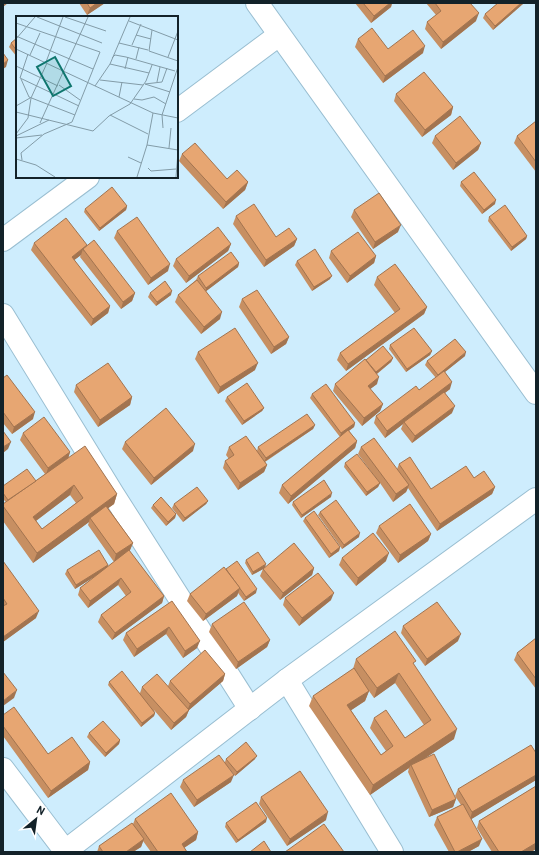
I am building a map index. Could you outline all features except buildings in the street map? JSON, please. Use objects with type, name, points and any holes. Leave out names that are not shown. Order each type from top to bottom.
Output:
[{"type":"street","points":[[264,6],[279,35],[536,393]]},
{"type":"street","points":[[178,110],[279,35]]},
{"type":"street","points":[[3,240],[87,178]]},
{"type":"street","points":[[3,315],[113,494],[250,709]]},
{"type":"street","points":[[3,769],[65,852],[286,680],[536,498]]},
{"type":"street","points":[[286,680],[392,852]]}]
